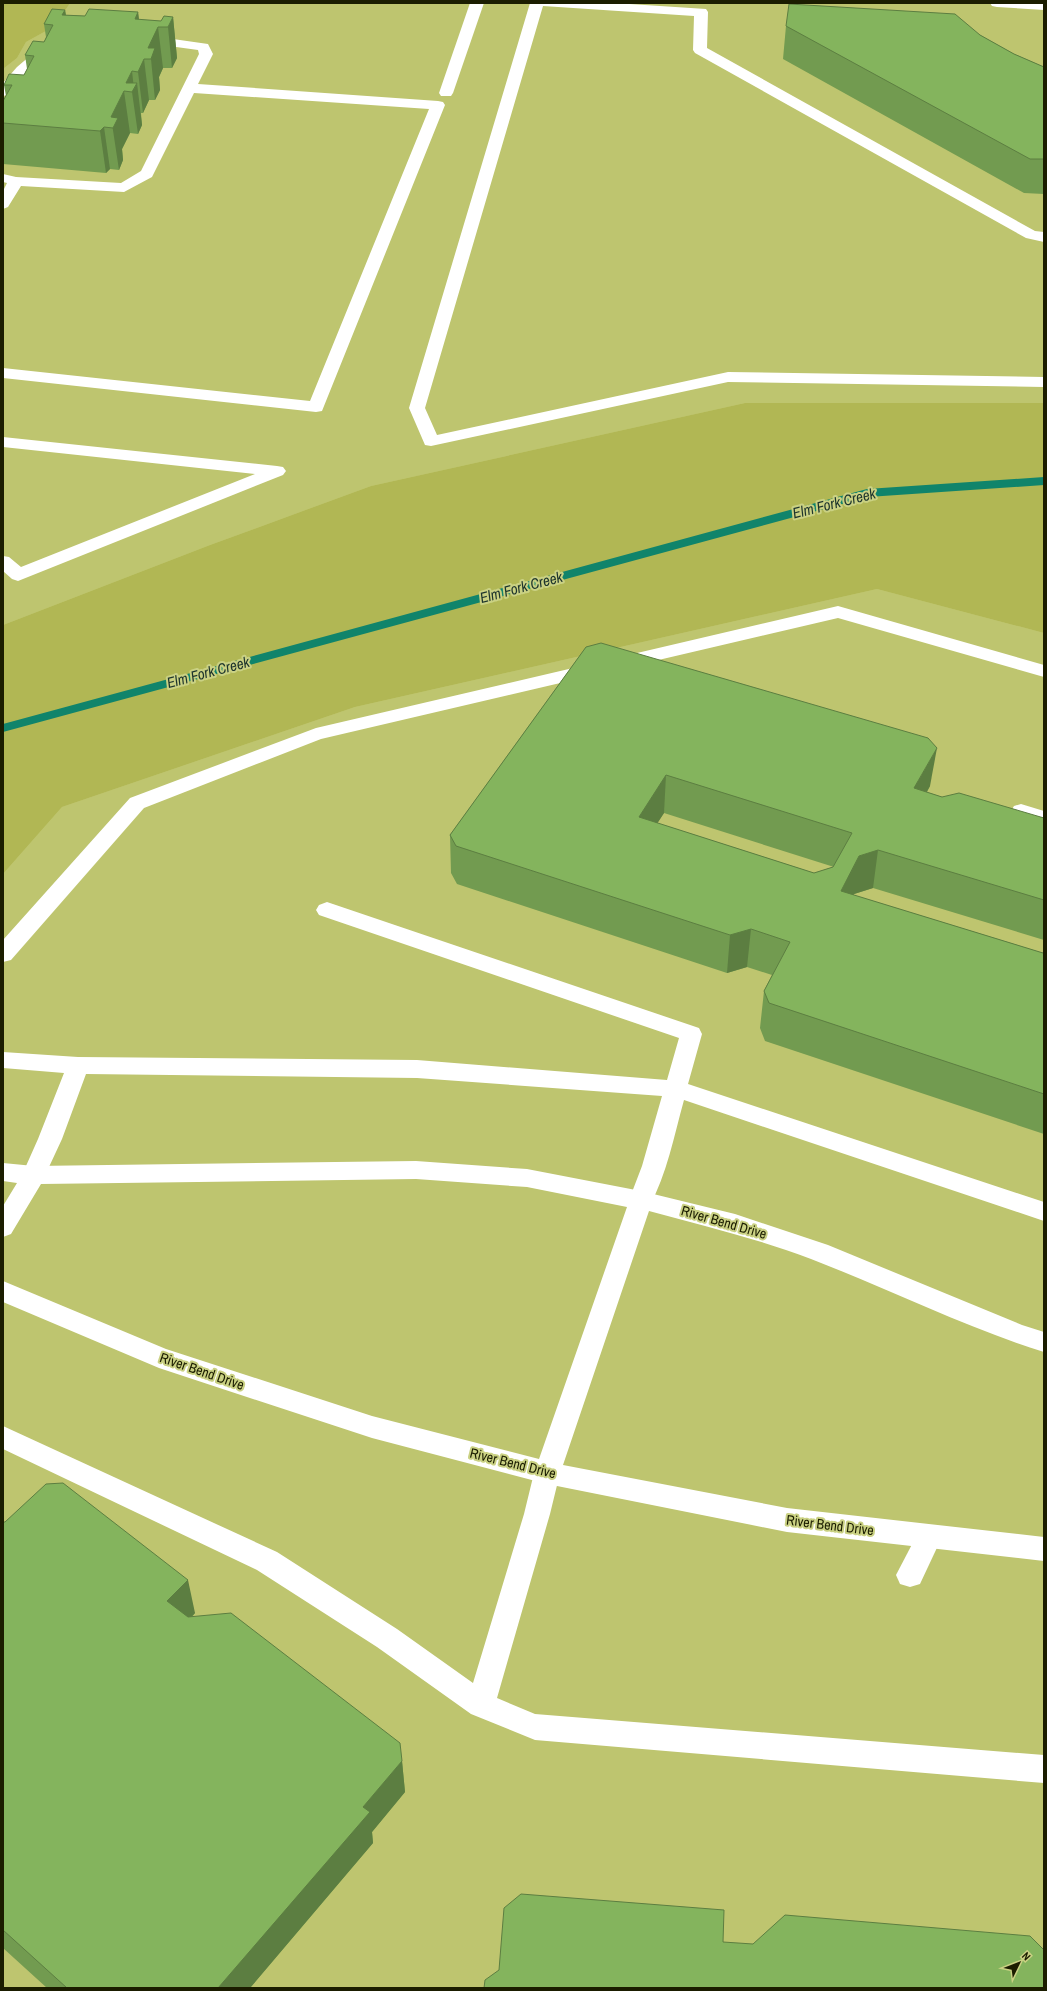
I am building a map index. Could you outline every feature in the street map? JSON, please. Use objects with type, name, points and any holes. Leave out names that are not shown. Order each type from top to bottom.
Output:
[{"type":"street","points":[[446,93],[477,3]]},
{"type":"street","points":[[537,3],[417,408],[431,441],[728,377],[1044,382]]},
{"type":"street","points":[[545,3],[701,12],[700,50],[957,195],[1031,235],[1044,237]]},
{"type":"street","points":[[997,3],[1036,5]]},
{"type":"street","points":[[3,204],[10,179],[124,188],[147,174],[206,54],[203,47],[132,37]]},
{"type":"street","points":[[3,92],[22,70],[52,45],[64,41]]},
{"type":"street","points":[[3,373],[316,407],[438,105],[189,88]]},
{"type":"street","points":[[3,442],[277,471],[11,578],[3,561]]},
{"type":"street","points":[[3,954],[138,803],[316,734],[838,612],[1044,671]]},
{"type":"street","points":[[1021,811],[1044,818]]},
{"type":"street","points":[[327,910],[691,1034],[677,1089],[654,1166],[547,1473],[538,1514],[481,1705]]},
{"type":"street","points":[[3,1060],[78,1065],[417,1069],[677,1089],[1044,1212]]},
{"type":"street","points":[[3,1227],[34,1174],[50,1139],[78,1065]]},
{"type":"street","name":"River Bend Drive","points":[[3,1172],[34,1174],[283,1173],[416,1170],[527,1178],[641,1200],[735,1224],[819,1252],[1016,1333],[1044,1342]]},
{"type":"street","name":"River Bend Drive","points":[[3,1290],[159,1357],[372,1427],[547,1473],[787,1520],[1044,1549]]},
{"type":"street","points":[[3,1437],[267,1561],[387,1638],[481,1705],[535,1727],[1044,1769]]},
{"type":"street","points":[[910,1576],[928,1537]]},
{"type":"shaded area","points":[[3,3],[70,3],[55,26],[26,42],[17,58],[3,69]]},
{"type":"shaded area","points":[[70,3],[1044,3],[1044,403],[745,403],[371,486],[210,545],[3,625],[3,69],[17,58],[26,42],[55,26]]},
{"type":"shaded area","points":[[745,403],[1044,403],[1044,633],[877,589],[355,707],[62,807],[3,874],[3,625],[210,545],[371,486]]},
{"type":"shaded area","points":[[877,589],[1044,633],[1044,1988],[3,1988],[3,874],[62,807],[355,707]]},
{"type":"building","points":[[789,4],[955,14],[980,35],[1014,54],[1044,67],[1044,159],[1030,159],[786,26]]},
{"type":"building","points":[[52,9],[65,10],[62,15],[85,16],[89,9],[138,12],[135,19],[161,21],[164,16],[173,17],[168,27],[158,27],[148,48],[155,48],[151,59],[144,59],[138,72],[132,71],[126,83],[137,83],[132,92],[124,91],[111,117],[118,118],[113,128],[104,127],[100,131],[3,123],[3,101],[12,85],[4,85],[9,74],[24,75],[34,56],[25,55],[33,41],[44,42],[53,25],[44,24]]},
{"type":"building","points":[[601,643],[928,738],[937,748],[914,788],[942,797],[959,793],[1044,818],[1044,900],[878,850],[859,856],[841,891],[1043,953],[1044,951],[1044,1094],[769,1003],[764,991],[790,942],[751,929],[730,935],[456,846],[450,835],[586,647]],"holes":[[[666,775],[852,833],[833,867],[814,873],[639,817]]]},
{"type":"building","points":[[63,1483],[188,1580],[167,1601],[188,1617],[231,1613],[400,1743],[402,1761],[363,1807],[370,1812],[218,1988],[67,1988],[3,1930],[3,1522],[5,1522],[46,1484]]},
{"type":"building","points":[[521,1894],[724,1910],[723,1942],[753,1944],[785,1915],[1030,1936],[1044,1950],[1044,1988],[484,1988],[485,1980],[499,1970],[504,1908]]},
{"type":"waterway","name":"Elm Fork Creek","points":[[3,728],[867,493],[1044,481]]}]
